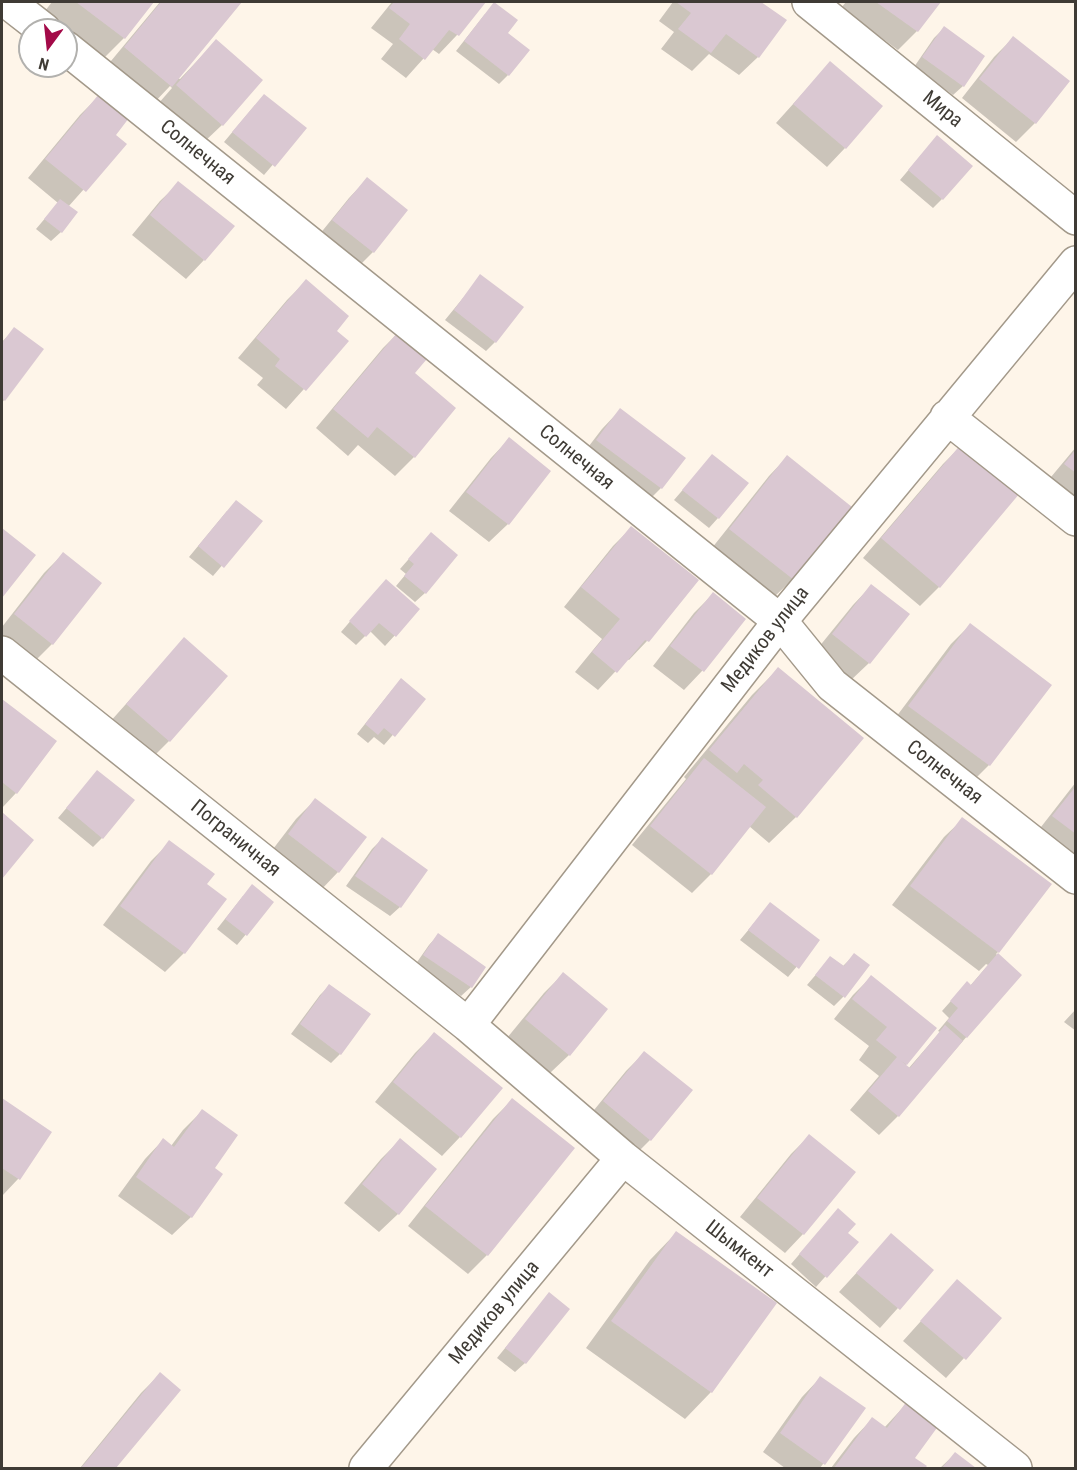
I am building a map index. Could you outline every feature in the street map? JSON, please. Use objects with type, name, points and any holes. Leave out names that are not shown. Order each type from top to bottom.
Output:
[{"type":"street","points":[[8,2],[29,18]]},
{"type":"street","name":"Мира","points":[[809,2],[1076,218]]},
{"type":"street","name":"Солнечная","points":[[78,58],[780,621],[832,685],[1076,877]]},
{"type":"street","name":"Медиков улица","points":[[468,1025],[780,621],[1076,263]]},
{"type":"street","points":[[947,417],[1076,519]]},
{"type":"street","name":"Пограничная","points":[[2,653],[468,1025]]},
{"type":"street","name":"Шымкент","points":[[468,1025],[623,1158],[1016,1468]]},
{"type":"street","name":"Медиков улица","points":[[366,1468],[623,1158]]},
{"type":"building","points":[[76,2],[154,2],[125,39]]},
{"type":"building","points":[[161,2],[242,2],[172,87],[124,47]]},
{"type":"building","points":[[394,2],[486,2],[459,36],[449,30],[425,60],[399,39],[410,24],[389,8]]},
{"type":"building","points":[[494,2],[518,20],[508,33],[530,50],[509,76],[464,41]]},
{"type":"building","points":[[676,2],[761,2],[787,20],[759,58],[726,34],[711,53],[678,29],[691,13]]},
{"type":"building","points":[[876,2],[941,2],[918,32]]},
{"type":"building","points":[[944,26],[985,56],[964,87],[922,57]]},
{"type":"building","points":[[1013,36],[1070,81],[1036,124],[979,79]]},
{"type":"building","points":[[216,39],[263,80],[223,126],[176,85]]},
{"type":"building","points":[[830,61],[883,106],[846,149],[793,104]]},
{"type":"building","points":[[99,94],[129,118],[116,135],[127,144],[86,192],[45,159]]},
{"type":"building","points":[[264,94],[307,128],[275,167],[232,132]]},
{"type":"building","points":[[937,135],[973,166],[943,200],[908,170]]},
{"type":"building","points":[[367,177],[408,210],[374,253],[332,220]]},
{"type":"building","points":[[178,181],[235,226],[205,261],[150,215]]},
{"type":"building","points":[[60,199],[78,212],[62,233],[44,219]]},
{"type":"building","points":[[480,274],[524,307],[496,343],[454,310]]},
{"type":"building","points":[[306,279],[349,316],[337,331],[349,341],[306,391],[275,366],[280,359],[256,338]]},
{"type":"building","points":[[14,327],[44,349],[5,401],[2,398],[2,343]]},
{"type":"building","points":[[402,327],[432,353],[415,373],[456,408],[415,458],[377,427],[368,438],[333,409]]},
{"type":"building","points":[[620,408],[686,458],[662,489],[596,440]]},
{"type":"building","points":[[509,437],[551,471],[509,525],[466,492]]},
{"type":"building","points":[[962,443],[1020,493],[940,588],[881,538]]},
{"type":"building","points":[[1076,449],[1076,473],[1064,464]]},
{"type":"building","points":[[712,454],[749,483],[719,519],[682,490]]},
{"type":"building","points":[[787,455],[852,507],[794,580],[729,529]]},
{"type":"building","points":[[236,500],[263,521],[224,568],[198,546]]},
{"type":"building","points":[[631,526],[699,580],[649,642],[645,640],[617,673],[592,652],[620,619],[581,587]]},
{"type":"building","points":[[2,528],[36,555],[2,598]]},
{"type":"building","points":[[431,532],[458,555],[426,594],[404,576],[414,564],[408,559]]},
{"type":"building","points":[[63,552],[102,583],[53,645],[14,614]]},
{"type":"building","points":[[386,579],[420,609],[396,637],[379,623],[366,637],[349,621]]},
{"type":"building","points":[[871,584],[910,614],[870,664],[832,634]]},
{"type":"building","points":[[713,592],[746,619],[704,672],[670,646]]},
{"type":"building","points":[[970,623],[1052,685],[990,766],[908,706]]},
{"type":"building","points":[[184,637],[228,676],[170,742],[126,704]]},
{"type":"building","points":[[778,667],[864,738],[797,818],[758,785],[763,780],[744,764],[737,773],[709,750]]},
{"type":"building","points":[[401,678],[426,699],[395,737],[384,728],[378,735],[365,724]]},
{"type":"building","points":[[2,699],[57,741],[17,794],[2,782]]},
{"type":"building","points":[[704,758],[766,807],[712,875],[650,826]]},
{"type":"building","points":[[97,770],[135,800],[103,839],[66,808]]},
{"type":"building","points":[[1076,786],[1076,834],[1052,816]]},
{"type":"building","points":[[315,798],[367,837],[339,873],[288,834]]},
{"type":"building","points":[[2,812],[34,840],[2,879]]},
{"type":"building","points":[[962,817],[1052,884],[999,953],[910,886]]},
{"type":"building","points":[[382,837],[428,870],[401,908],[355,876]]},
{"type":"building","points":[[169,840],[215,874],[207,884],[227,899],[185,954],[120,906]]},
{"type":"building","points":[[252,884],[274,902],[247,936],[225,919]]},
{"type":"building","points":[[770,902],[820,940],[799,969],[748,930]]},
{"type":"building","points":[[438,933],[486,967],[472,988],[423,955]]},
{"type":"building","points":[[854,953],[870,965],[845,998],[815,975],[830,956],[844,966]]},
{"type":"building","points":[[998,953],[1022,975],[967,1038],[947,1021],[958,1008],[950,1001],[967,981],[971,985]]},
{"type":"building","points":[[563,972],[608,1009],[570,1056],[525,1019]]},
{"type":"building","points":[[871,975],[937,1028],[907,1065],[900,1060],[910,1068],[945,1025],[963,1041],[899,1117],[868,1091],[897,1057],[876,1040],[887,1027],[852,999]]},
{"type":"building","points":[[329,984],[371,1014],[341,1055],[300,1024]]},
{"type":"building","points":[[434,1032],[503,1088],[461,1138],[393,1082]]},
{"type":"building","points":[[644,1051],[693,1090],[651,1141],[603,1101]]},
{"type":"building","points":[[2,1098],[52,1132],[20,1180],[2,1168]]},
{"type":"building","points":[[512,1098],[575,1148],[488,1256],[425,1206]]},
{"type":"building","points":[[202,1109],[238,1135],[215,1168],[223,1174],[192,1218],[136,1177],[163,1138],[174,1147]]},
{"type":"building","points":[[809,1134],[856,1172],[804,1235],[757,1198]]},
{"type":"building","points":[[400,1138],[437,1169],[399,1215],[362,1184]]},
{"type":"building","points":[[838,1208],[856,1224],[848,1233],[859,1242],[827,1278],[799,1254]]},
{"type":"building","points":[[676,1231],[777,1303],[712,1393],[611,1321]]},
{"type":"building","points":[[891,1233],[934,1270],[900,1310],[856,1273]]},
{"type":"building","points":[[957,1279],[1002,1318],[966,1360],[920,1321]]},
{"type":"building","points":[[549,1292],[570,1309],[526,1364],[505,1348]]},
{"type":"building","points":[[160,1372],[181,1390],[116,1468],[81,1468]]},
{"type":"building","points":[[820,1376],[866,1408],[825,1465],[780,1433]]},
{"type":"building","points":[[907,1401],[939,1425],[915,1458],[927,1466],[925,1468],[834,1468],[872,1417],[887,1428]]},
{"type":"building","points":[[955,1452],[976,1468],[942,1468]]}]
